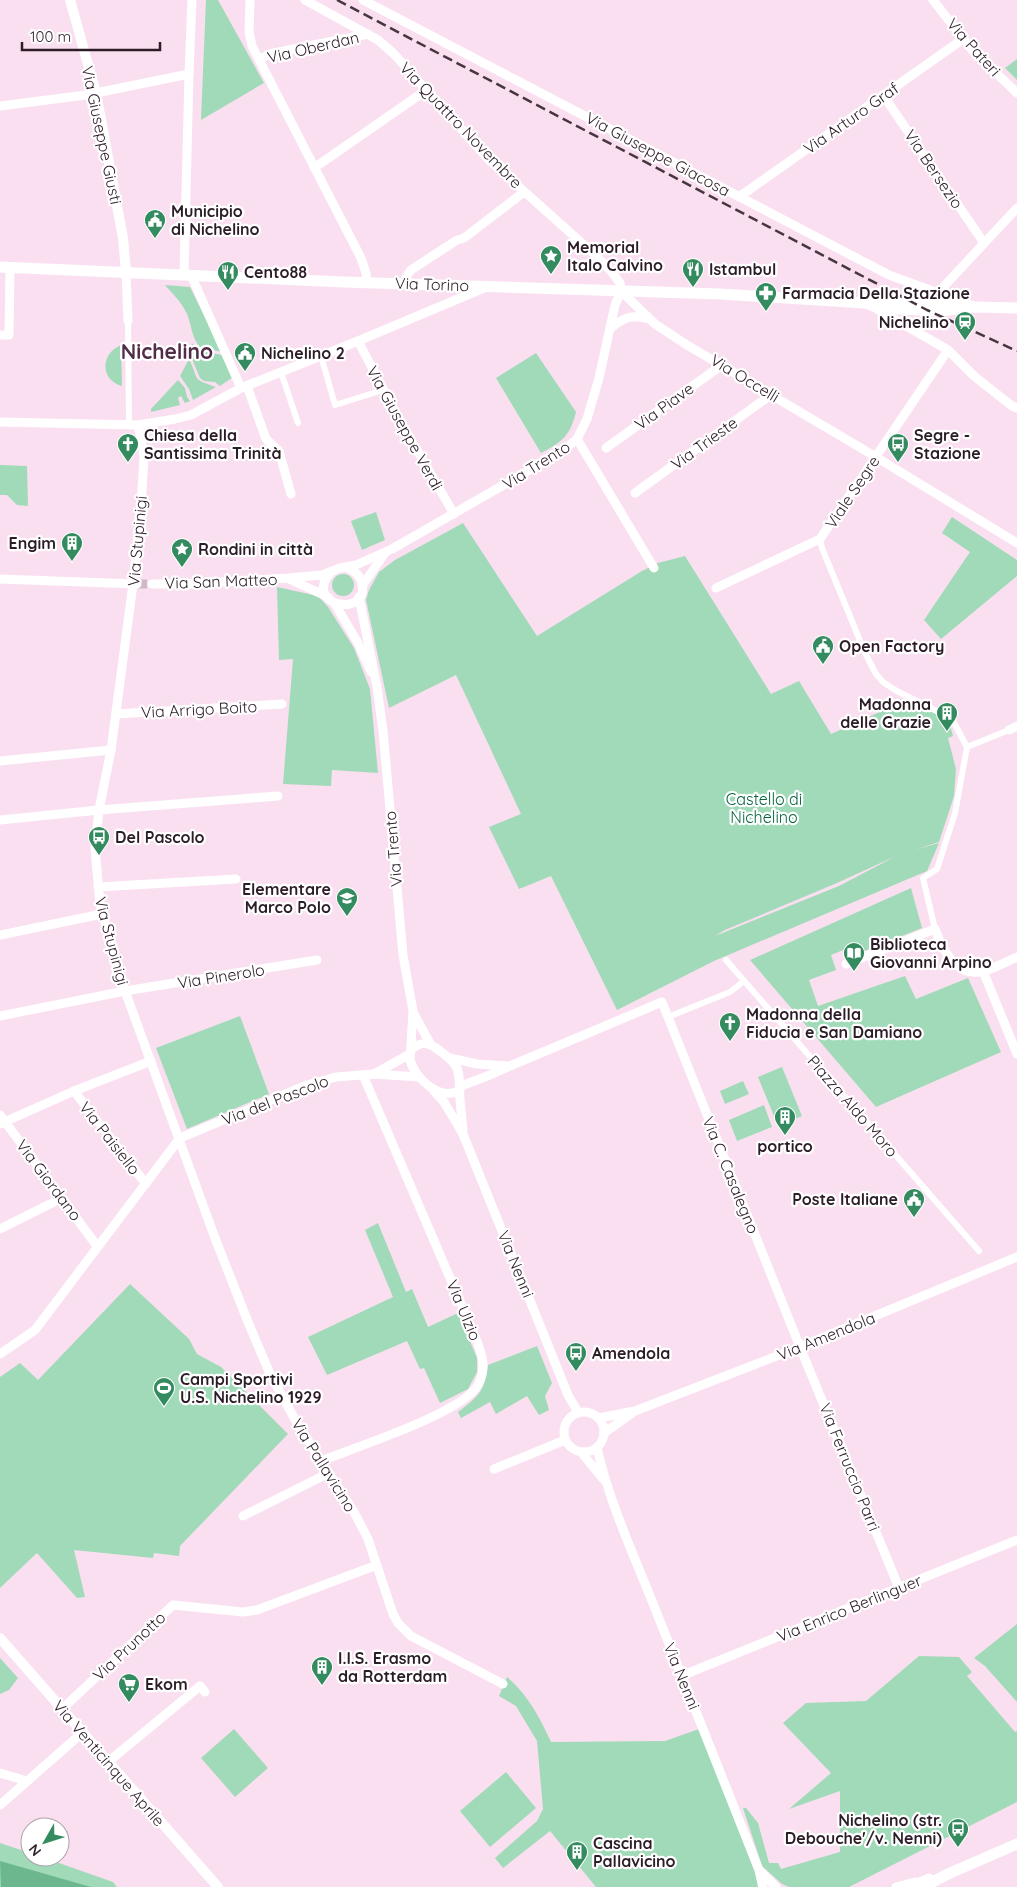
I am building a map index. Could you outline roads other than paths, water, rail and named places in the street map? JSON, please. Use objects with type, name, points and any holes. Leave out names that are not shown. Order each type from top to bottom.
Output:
[{"type":"main road","name":"Via Torino","points":[[5,268],[720,294],[865,303],[878,300],[934,297],[974,307]]},
{"type":"main road","name":"Via Torino","points":[[865,303],[878,308],[940,311],[974,307],[1017,308]]},
{"type":"main road","points":[[910,1887],[1017,1844]]},
{"type":"main road","points":[[923,1887],[946,1874]]},
{"type":"street","name":"Via Giuseppe Giusti","points":[[70,0],[96,93],[123,238],[126,272]]},
{"type":"street","points":[[192,0],[188,74],[188,275],[244,387],[266,439],[279,450],[292,494]]},
{"type":"street","points":[[250,0],[249,32],[252,46],[361,258],[367,282]]},
{"type":"street","name":"Via Quattro Novembre","points":[[305,0],[378,40],[394,54],[425,91],[489,160],[599,259],[620,283],[621,290]]},
{"type":"street","name":"Via Giuseppe Giacosa","points":[[363,0],[934,297]]},
{"type":"street","name":"Via Pateri","points":[[932,0],[973,51],[1017,93]]},
{"type":"street","name":"Via Oberdan","points":[[259,60],[269,54],[368,34]]},
{"type":"street","name":"Via Arturo Graf","points":[[739,197],[963,39]]},
{"type":"street","points":[[0,106],[96,93],[188,74]]},
{"type":"street","points":[[314,168],[425,91]]},
{"type":"street","name":"Via Bersezio","points":[[883,95],[984,243]]},
{"type":"street","points":[[406,282],[406,277],[411,270],[457,240],[464,238],[524,192]]},
{"type":"street","points":[[934,297],[1016,211]]},
{"type":"street","points":[[0,335],[9,335],[5,268]]},
{"type":"street","name":"Via Stupinigi","points":[[126,272],[134,425],[144,456],[136,584],[94,848],[102,914],[125,991],[180,1138]]},
{"type":"street","points":[[445,285],[449,303]]},
{"type":"street","points":[[0,422],[134,425],[163,422],[190,415],[244,387],[487,287]]},
{"type":"street","name":"Via Occelli","points":[[621,290],[651,320],[687,345],[1017,542]]},
{"type":"street","name":"Via Trento","points":[[345,567],[356,565],[386,552],[561,452],[577,439],[587,419],[611,328],[615,305],[621,290]]},
{"type":"street","points":[[865,303],[948,350],[974,376],[1017,408]]},
{"type":"street","points":[[611,328],[623,319],[634,316],[651,320]]},
{"type":"street","name":"Via Giuseppe Verdi","points":[[358,341],[383,390],[454,514]]},
{"type":"street","name":"Viale Segre","points":[[716,588],[820,539],[948,350]]},
{"type":"street","points":[[321,356],[335,406],[383,390]]},
{"type":"street","name":"Via Piave","points":[[606,448],[722,365]]},
{"type":"street","points":[[281,372],[298,423]]},
{"type":"street","name":"Via Trieste","points":[[635,493],[772,394]]},
{"type":"street","points":[[577,439],[654,568]]},
{"type":"street","points":[[820,539],[822,548],[876,674],[883,682],[895,690],[952,719],[967,747],[955,813],[937,869],[923,878],[935,929],[944,951],[957,965],[974,972],[983,972],[1017,958]]},
{"type":"street","name":"Via Trento","points":[[362,586],[386,552]]},
{"type":"street","points":[[345,567],[359,575],[362,586],[359,597],[350,604],[341,605],[331,600],[325,592],[325,581],[332,571],[345,567]]},
{"type":"street","name":"Via San Matteo","points":[[152,584],[289,578],[322,575],[332,571]]},
{"type":"street","name":"Via San Matteo","points":[[289,578],[331,600]]},
{"type":"street","points":[[0,579],[136,584]]},
{"type":"street","name":"Via Trento","points":[[359,597],[377,687],[383,731],[403,955],[413,1011],[411,1052]]},
{"type":"street","name":"Via Trento","points":[[331,600],[358,643],[377,687]]},
{"type":"street","name":"Via Arrigo Boito","points":[[116,714],[282,704]]},
{"type":"street","points":[[967,747],[1013,728]]},
{"type":"street","points":[[0,762],[111,750]]},
{"type":"street","points":[[0,820],[278,796]]},
{"type":"street","points":[[98,887],[236,879]]},
{"type":"street","points":[[0,935],[102,914]]},
{"type":"street","points":[[846,964],[935,929]]},
{"type":"street","name":"Via Pinerolo","points":[[0,1016],[125,991],[317,960]]},
{"type":"street","name":"Piazza Aldo Moro","points":[[726,960],[979,1251]]},
{"type":"street","points":[[983,972],[1017,1054]]},
{"type":"street","points":[[668,1018],[730,992],[744,981]]},
{"type":"street","name":"Via C. Casalegno","points":[[510,1066],[662,1002],[800,1347]]},
{"type":"street","name":"Via Trento","points":[[413,1011],[431,1045]]},
{"type":"street","points":[[460,1088],[459,1073],[456,1065],[450,1058],[431,1045],[425,1043],[417,1045],[411,1052],[412,1068],[430,1087],[448,1095],[454,1094],[460,1088],[510,1066]]},
{"type":"street","name":"Via del Pascolo","points":[[374,1074],[411,1052]]},
{"type":"street","points":[[450,1058],[476,1064],[510,1066]]},
{"type":"street","points":[[2,1121],[151,1061]]},
{"type":"street","name":"Via del Pascolo","points":[[180,1138],[307,1085],[336,1077],[374,1074],[420,1077]]},
{"type":"street","name":"Via Ulzio","points":[[321,1461],[420,1424],[446,1410],[474,1390],[483,1370],[483,1356],[364,1075]]},
{"type":"street","name":"Via Nenni","points":[[430,1087],[444,1102],[464,1134],[574,1414]]},
{"type":"street","name":"Via Nenni","points":[[460,1088],[464,1134]]},
{"type":"street","name":"Via Paisiello","points":[[74,1091],[146,1184]]},
{"type":"street","name":"Via Giordano","points":[[2,1121],[97,1246]]},
{"type":"street","points":[[0,1354],[35,1330],[180,1138]]},
{"type":"street","name":"Via Pallavicino","points":[[180,1138],[215,1238],[270,1374],[298,1425],[368,1539],[393,1614],[411,1636],[503,1684]]},
{"type":"street","points":[[0,1230],[62,1198]]},
{"type":"street","name":"Via Amendola","points":[[599,1418],[634,1411],[800,1347],[1017,1257]]},
{"type":"street","name":"Via Ferruccio Parri","points":[[800,1347],[899,1588]]},
{"type":"street","points":[[586,1411],[593,1413],[599,1418],[604,1434],[597,1448],[581,1452],[574,1450],[565,1440],[563,1429],[566,1421],[574,1414],[586,1411]]},
{"type":"street","name":"Via Amendola","points":[[604,1434],[634,1411]]},
{"type":"street","points":[[494,1469],[565,1440]]},
{"type":"street","name":"Via Nenni","points":[[597,1448],[605,1482],[759,1870],[762,1887]]},
{"type":"street","name":"Via Nenni","points":[[581,1452],[605,1482]]},
{"type":"street","points":[[243,1516],[329,1473]]},
{"type":"street","name":"Via Enrico Berlinguer","points":[[681,1676],[1017,1540]]},
{"type":"street","name":"Via Prunotto","points":[[62,1709],[173,1605],[243,1612],[258,1610],[377,1566]]},
{"type":"street","name":"Via Venticinque Aprile","points":[[0,1638],[218,1887]]},
{"type":"street","points":[[108,1762],[200,1686],[205,1692]]},
{"type":"street","points":[[0,1805],[82,1733]]},
{"type":"street","points":[[0,1773],[27,1781]]},
{"type":"street","name":"Via Nenni","points":[[759,1870],[770,1887]]},
{"type":"street","name":"Via Nenni","points":[[759,1870],[776,1887]]},
{"type":"street","points":[[896,1887],[946,1874]]},
{"type":"tunnel","points":[[138,584],[152,584]]},
{"type":"railway","points":[[337,0],[927,310],[1017,351]]},
{"type":"place","name":"Municipio di Nichelino","points":[[155,239]]},
{"type":"place","name":"Memorial Italo Calvino","points":[[551,275]]},
{"type":"place","name":"Istambul","points":[[693,288]]},
{"type":"place","name":"Cento88","points":[[228,291]]},
{"type":"place","name":"Farmacia Della Stazione","points":[[766,312]]},
{"type":"place","name":"Nichelino","points":[[965,341]]},
{"type":"place","name":"Nichelino 2","points":[[245,372]]},
{"type":"place","name":"Chiesa della Santissima Trinità","points":[[128,463]]},
{"type":"place","name":"Segre - Stazione","points":[[898,463]]},
{"type":"place","name":"Engim","points":[[72,562]]},
{"type":"place","name":"Rondini in città","points":[[182,568]]},
{"type":"place","name":"Open Factory","points":[[823,665]]},
{"type":"place","name":"Madonna delle Grazie","points":[[947,732]]},
{"type":"place","name":"Del Pascolo","points":[[99,856]]},
{"type":"place","name":"Elementare Marco Polo","points":[[347,917]]},
{"type":"place","name":"Biblioteca Giovanni Arpino","points":[[854,972]]},
{"type":"place","name":"Madonna della Fiducia e San Damiano","points":[[730,1042]]},
{"type":"place","name":"portico","points":[[785,1136]]},
{"type":"place","name":"Poste Italiane","points":[[914,1218]]},
{"type":"place","name":"Amendola","points":[[576,1372]]},
{"type":"place","name":"Campi Sportivi U.S. Nichelino 1929","points":[[164,1407]]},
{"type":"place","name":"I.I.S. Erasmo da Rotterdam","points":[[322,1686]]},
{"type":"place","name":"Ekom","points":[[129,1703]]},
{"type":"place","name":"Nichelino (str. Debouche'/v. Nenni)","points":[[958,1848]]},
{"type":"place","name":"Cascina Pallavicino","points":[[577,1871]]},
{"type":"district","name":"Nichelino","points":[[167,352]]},
{"type":"park label","name":"Castello di Nichelino","points":[[764,808]]}]
